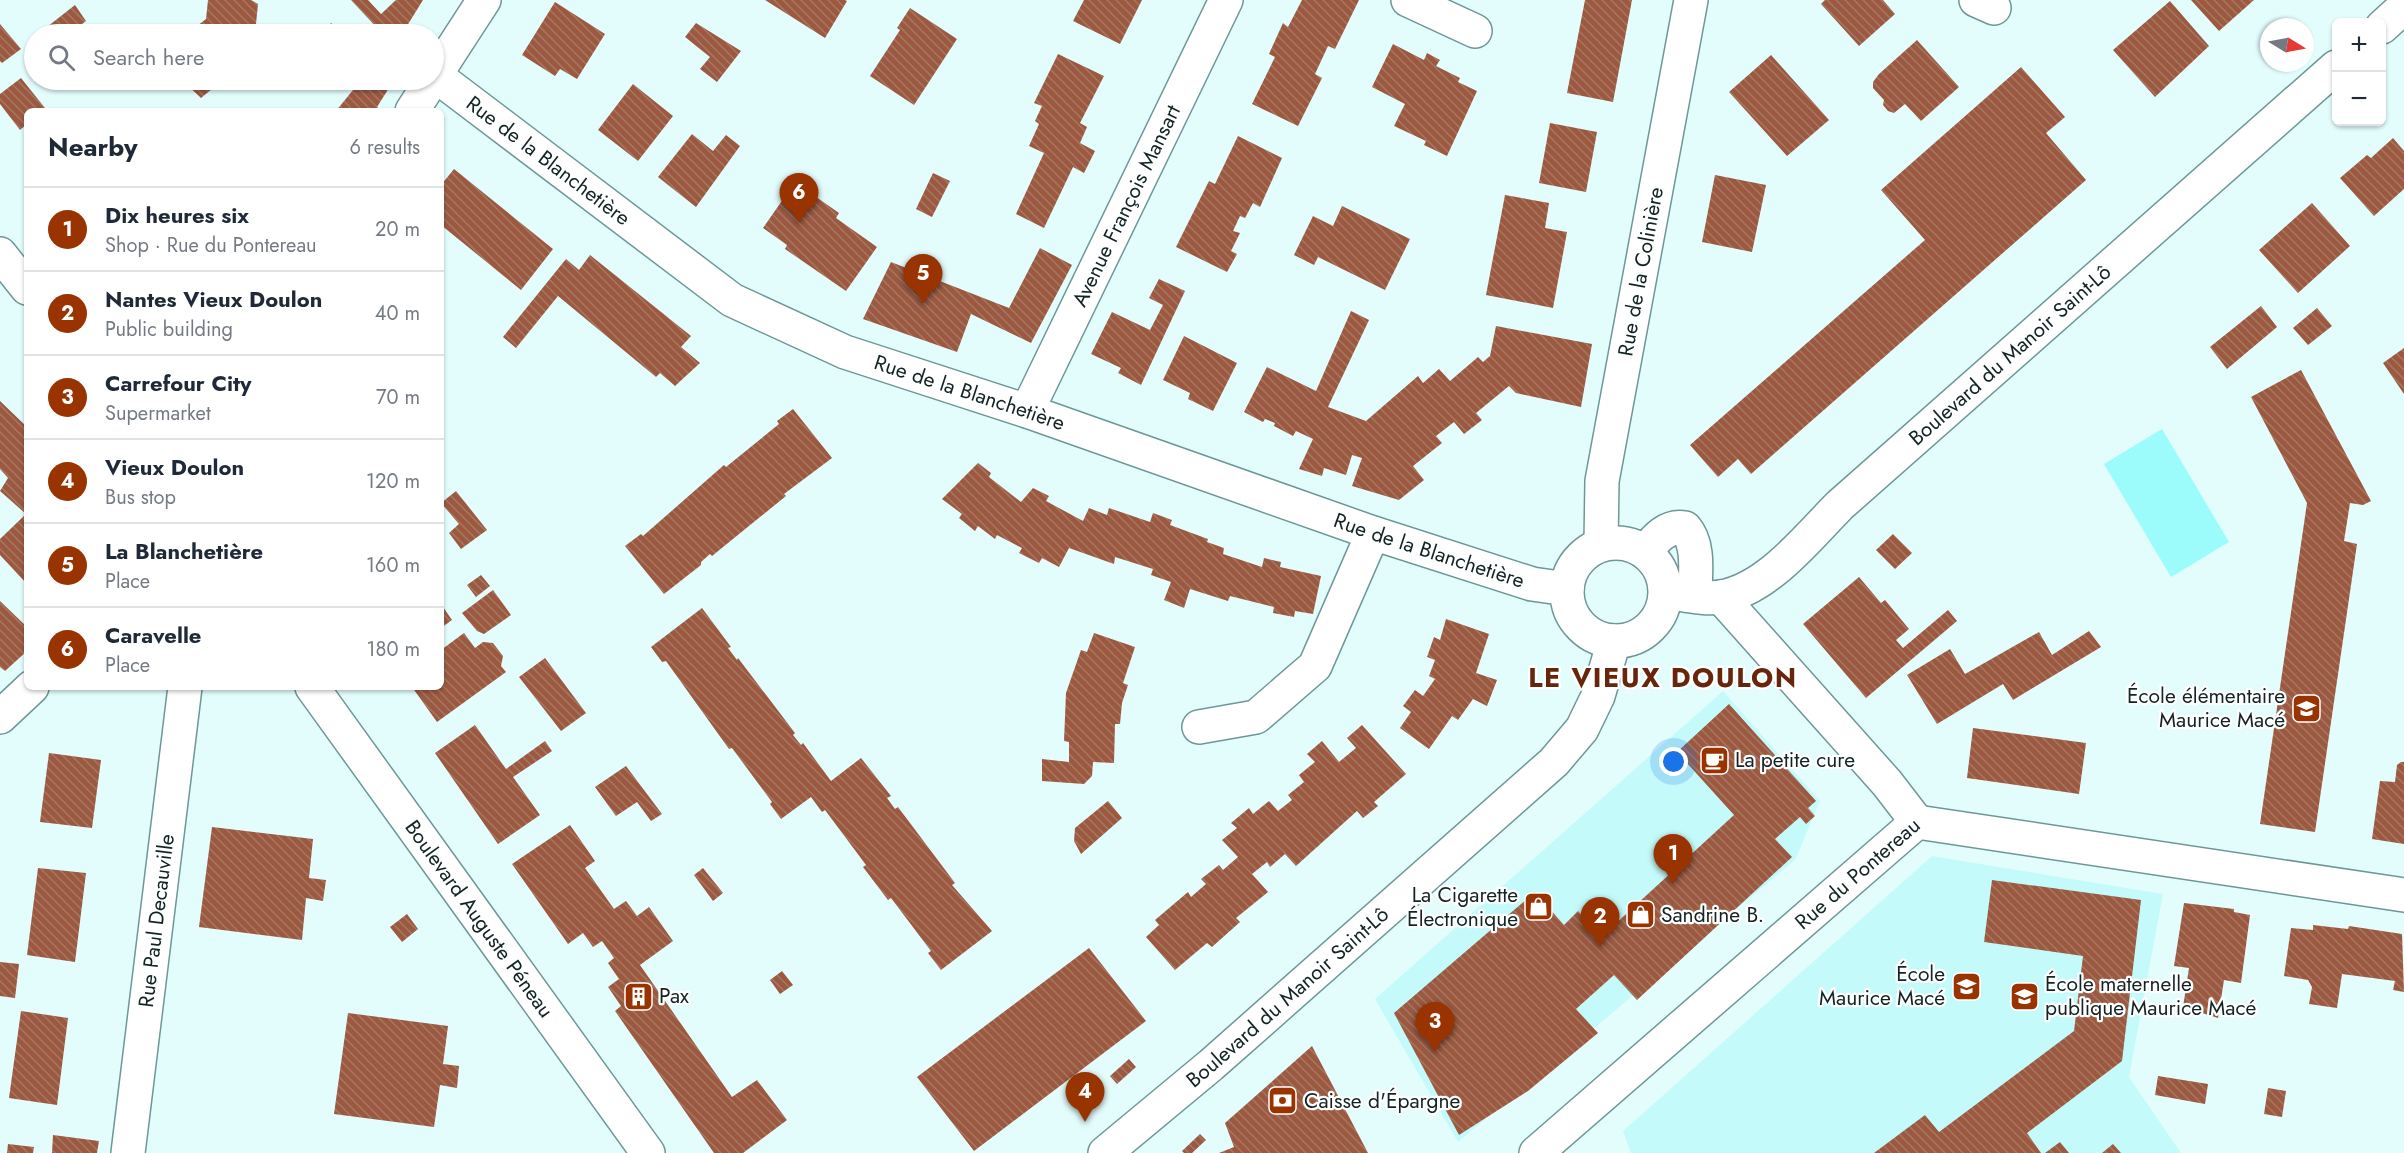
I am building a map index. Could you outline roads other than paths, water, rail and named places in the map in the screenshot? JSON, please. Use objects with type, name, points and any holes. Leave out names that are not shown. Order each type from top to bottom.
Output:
[{"type":"street","points":[[444,62],[484,0]]},
{"type":"street","name":"Avenue François Mansart","points":[[1027,411],[1226,0]]},
{"type":"street","points":[[1408,0],[1474,31]]},
{"type":"street","name":"Rue de la Colinière","points":[[1601,544],[1602,482],[1691,0]]},
{"type":"street","points":[[2386,23],[2404,7]]},
{"type":"street","name":"Boulevard du Manoir Saint-Lô","points":[[1694,595],[1764,578],[1781,565],[1840,505],[2332,71]]},
{"type":"street","name":"Rue de la Blanchetière","points":[[444,84],[732,300],[845,352],[1027,411],[1373,533],[1532,584],[1567,589]]},
{"type":"street","points":[[414,108],[426,90]]},
{"type":"street","points":[[0,254],[24,284]]},
{"type":"street","points":[[1645,552],[1667,530],[1677,527],[1685,528],[1693,541],[1695,551],[1694,595]]},
{"type":"street","points":[[1199,727],[1256,717],[1315,666],[1373,533]]},
{"type":"street","points":[[1694,595],[1663,608],[1650,627],[1630,639],[1614,641],[1595,636],[1580,625],[1569,608],[1567,589],[1570,573],[1580,558],[1601,544],[1629,543],[1645,552],[1663,574],[1694,595],[1887,783],[1917,822]]},
{"type":"street","name":"Boulevard du Manoir Saint-Lô","points":[[1105,1153],[1211,1065],[1554,762],[1582,729],[1598,696],[1614,641]]},
{"type":"street","points":[[0,717],[29,690]]},
{"type":"street","name":"Rue Paul Decauville","points":[[128,1153],[185,690]]},
{"type":"street","name":"Boulevard Auguste Péneau","points":[[314,690],[648,1153]]},
{"type":"street","name":"Rue du Pontereau","points":[[1536,1153],[1917,822],[2404,895]]},
{"type":"place","name":"Caravelle","points":[[799,223]]},
{"type":"place","name":"La Blanchetière","points":[[923,304]]},
{"type":"place","name":"École élémentaire Maurice Macé","points":[[2306,708]]},
{"type":"place","name":"La petite cure","points":[[1714,760]]},
{"type":"place","name":"Dix heures six","points":[[1673,884]]},
{"type":"place","name":"La Cigarette Électronique","points":[[1539,907]]},
{"type":"place","name":"Sandrine B.","points":[[1640,915]]},
{"type":"place","name":"Nantes Vieux Doulon","points":[[1600,947]]},
{"type":"place","name":"École Maurice Macé","points":[[1966,986]]},
{"type":"place","name":"Pax","points":[[638,996]]},
{"type":"place","name":"École maternelle publique Maurice Macé","points":[[2024,996]]},
{"type":"place","name":"Carrefour City","points":[[1435,1052]]},
{"type":"place","name":"Caisse d'Épargne","points":[[1283,1101]]},
{"type":"place","name":"Vieux Doulon","points":[[1085,1122]]},
{"type":"district","name":"LE VIEUX DOULON","points":[[1663,677]]}]
